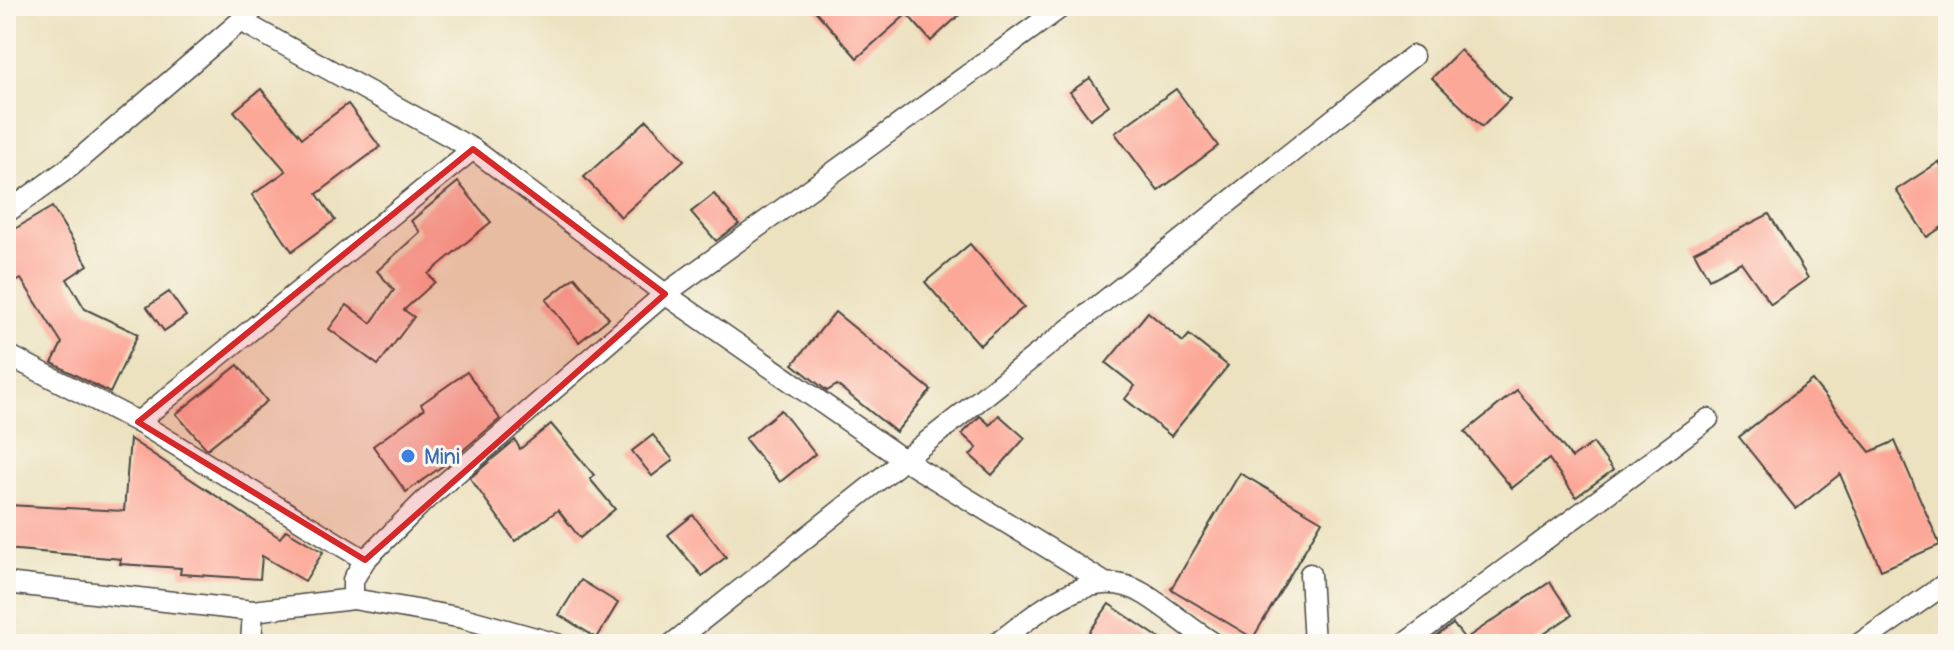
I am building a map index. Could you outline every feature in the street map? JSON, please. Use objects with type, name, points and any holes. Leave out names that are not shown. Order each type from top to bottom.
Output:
[{"type":"street","points":[[6,213],[70,167],[258,6]]},
{"type":"street","points":[[353,599],[353,580],[365,560],[423,502],[665,294],[1063,6]]},
{"type":"street","points":[[241,21],[473,149],[665,294],[904,460],[1102,581],[1141,592],[1215,644]]},
{"type":"street","points":[[672,644],[1413,56]]},
{"type":"street","points":[[138,422],[473,149]]},
{"type":"street","points":[[6,354],[138,422],[365,560]]},
{"type":"street","points":[[1404,644],[1708,419]]},
{"type":"street","points":[[1310,574],[1314,644]]},
{"type":"street","points":[[996,644],[1050,604],[1102,581]]},
{"type":"street","points":[[1859,644],[1948,582]]},
{"type":"street","points":[[6,583],[253,611],[353,599],[463,618],[557,644]]},
{"type":"street","points":[[251,644],[253,611]]},
{"type":"highlighted area","points":[[473,149],[665,294],[365,560],[138,422]]},
{"type":"building","points":[[811,6],[969,6],[931,41],[907,14],[857,58]]},
{"type":"building","points":[[1460,50],[1510,99],[1482,127],[1432,78]]},
{"type":"building","points":[[1090,78],[1109,105],[1090,119],[1070,92]]},
{"type":"building","points":[[261,89],[302,138],[348,104],[380,147],[317,194],[335,220],[292,251],[252,195],[286,171],[234,111]]},
{"type":"building","points":[[1176,89],[1218,146],[1158,191],[1115,133]]},
{"type":"building","points":[[647,120],[684,160],[621,217],[584,177]]},
{"type":"building","points":[[1939,162],[1948,176],[1948,223],[1927,237],[1896,190]]},
{"type":"building","points":[[458,182],[491,222],[428,274],[435,282],[404,310],[414,317],[378,365],[329,329],[347,305],[371,323],[394,290],[377,271],[420,232],[411,221]]},
{"type":"building","points":[[714,194],[739,224],[716,241],[691,212]]},
{"type":"building","points":[[52,207],[88,265],[67,279],[85,309],[138,334],[110,393],[52,363],[62,343],[21,279],[6,288],[6,234]]},
{"type":"building","points":[[1769,214],[1808,278],[1771,304],[1741,262],[1709,279],[1694,252]]},
{"type":"building","points":[[970,244],[1024,307],[980,345],[925,282]]},
{"type":"building","points":[[575,277],[609,318],[579,342],[546,300]]},
{"type":"building","points":[[169,292],[186,316],[164,331],[147,307]]},
{"type":"building","points":[[835,312],[931,390],[896,432],[837,385],[827,391],[793,364]]},
{"type":"building","points":[[1148,312],[1183,342],[1189,335],[1228,366],[1171,436],[1125,399],[1135,386],[1106,363]]},
{"type":"building","points":[[238,365],[267,401],[207,449],[176,414]]},
{"type":"building","points":[[467,372],[500,419],[455,457],[406,492],[373,446],[424,409],[421,404]]},
{"type":"building","points":[[1812,380],[1870,452],[1895,441],[1940,545],[1881,570],[1840,474],[1796,509],[1739,437]]},
{"type":"building","points":[[1517,390],[1572,458],[1593,443],[1613,470],[1576,497],[1549,459],[1512,488],[1465,432]]},
{"type":"building","points":[[781,410],[815,454],[780,482],[745,439]]},
{"type":"building","points":[[999,415],[1025,438],[992,475],[970,455],[977,448],[962,434],[980,416],[990,425]]},
{"type":"building","points":[[551,424],[594,475],[590,479],[615,509],[580,538],[558,510],[515,541],[470,478],[515,440],[520,449]]},
{"type":"building","points":[[653,435],[673,460],[652,476],[632,451]]},
{"type":"building","points":[[130,439],[280,538],[286,530],[323,552],[305,581],[262,556],[260,579],[180,574],[181,568],[120,564],[121,559],[6,549],[8,505],[124,511]]},
{"type":"building","points":[[1240,473],[1322,521],[1253,638],[1171,589]]},
{"type":"building","points":[[693,515],[726,557],[702,576],[668,535]]},
{"type":"building","points":[[581,580],[618,603],[597,638],[559,615]]},
{"type":"building","points":[[1550,582],[1572,615],[1529,644],[1426,644],[1453,624],[1465,639]]},
{"type":"building","points":[[1109,604],[1168,644],[1081,644]]},
{"type":"place","name":"Mini","points":[[408,456]]}]
